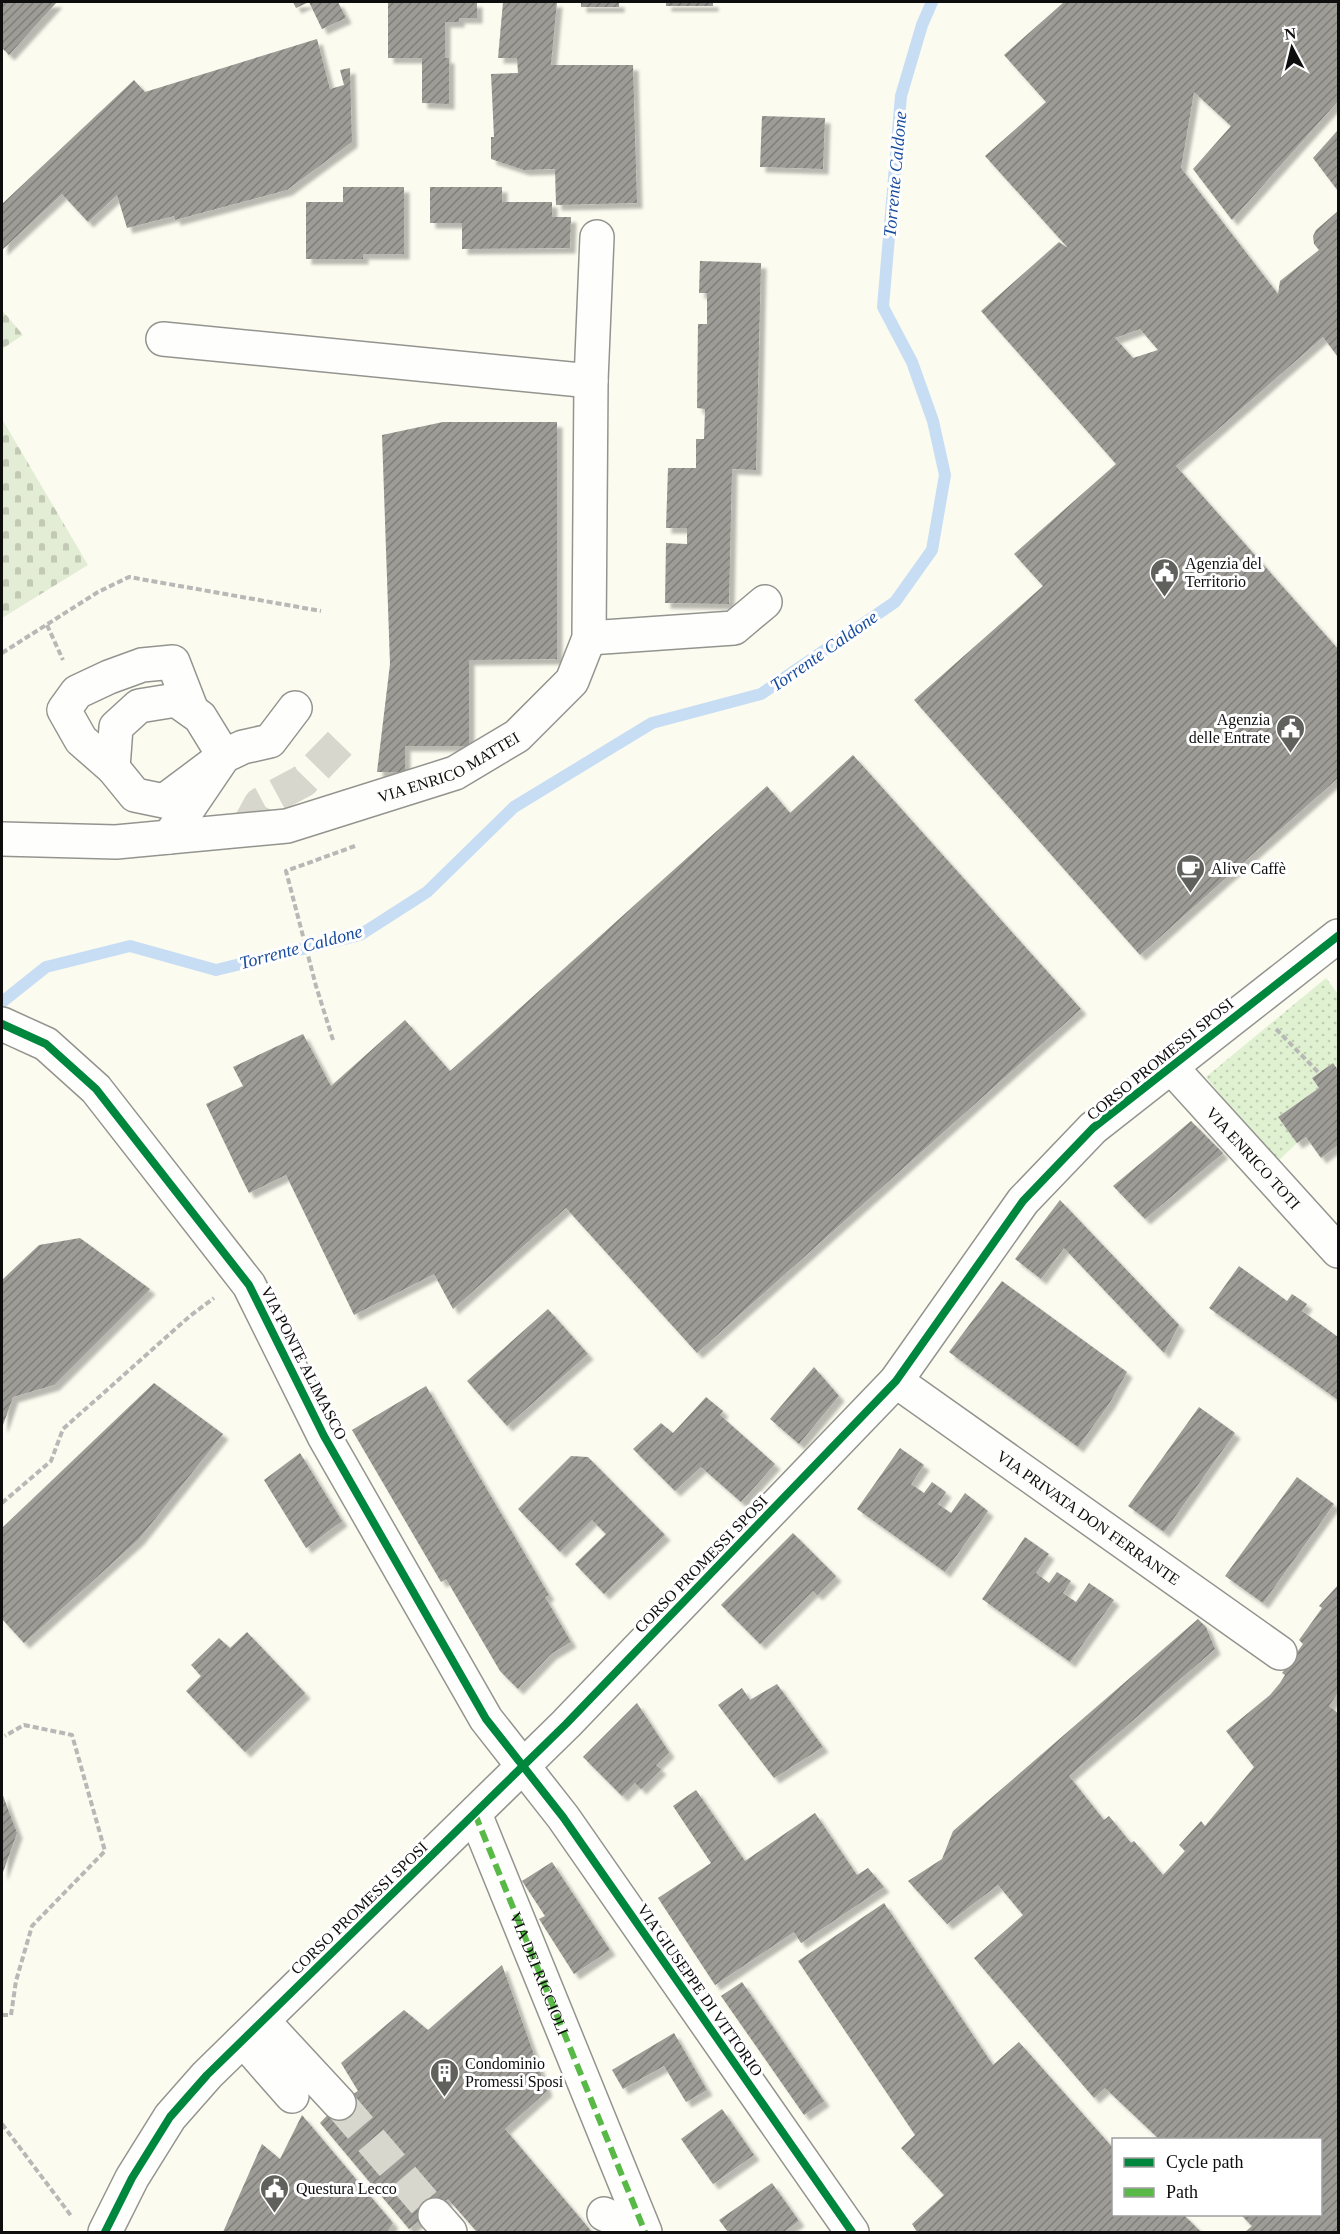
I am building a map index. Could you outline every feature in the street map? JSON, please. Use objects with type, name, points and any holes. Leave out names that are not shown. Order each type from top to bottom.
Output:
[{"type":"street","name":"VIA ENRICO MATTEI","points":[[2,839],[116,842],[287,826],[455,772],[517,736],[572,681],[589,639],[591,381],[597,237]]},
{"type":"street","points":[[163,339],[591,381]]},
{"type":"street","points":[[589,639],[734,628],[765,602]]},
{"type":"street","points":[[192,711],[172,662],[142,665],[77,692],[64,710],[81,740],[113,768],[135,795],[164,801],[224,756],[243,747],[270,741],[295,708]]},
{"type":"street","points":[[113,768],[116,727],[139,706],[176,700],[200,717],[224,756]]},
{"type":"street","points":[[169,837],[224,756]]},
{"type":"street","name":"CORSO PROMESSI SPOSI","points":[[90,2228],[132,2178],[170,2117],[253,2030],[566,1724],[896,1381],[1023,1201],[1094,1128],[1338,936]]},
{"type":"street","name":"VIA PONTE ALIMASCO","points":[[2,1024],[46,1044],[96,1089],[243,1277],[324,1436],[486,1719],[521,1766]]},
{"type":"street","name":"VIA ENRICO TOTI","points":[[1170,1066],[1338,1251]]},
{"type":"street","name":"VIA PRIVATA DON FERRANTE","points":[[896,1381],[1280,1653]]},
{"type":"street","name":"VIA GIUSEPPE DI VITTORIO","points":[[521,1766],[563,1817],[852,2232]]},
{"type":"street","name":"VIA DEI RICCIOLI","points":[[475,1814],[645,2232]]},
{"type":"street","points":[[253,2030],[292,2096]]},
{"type":"street","points":[[253,2030],[339,2103]]},
{"type":"path","points":[[2,653],[98,592],[129,577],[321,611]]},
{"type":"path","points":[[286,872],[316,986],[333,1040]]},
{"type":"path","points":[[1271,1024],[1319,1073]]},
{"type":"path","points":[[2,1503],[51,1461],[63,1429],[190,1316],[243,1277]]},
{"type":"path","points":[[2,2015],[11,2015],[16,1981],[32,1926],[105,1851],[72,1735],[24,1725],[4,1736]]},
{"type":"path","points":[[2,2124],[90,2228]]},
{"type":"green space","points":[[2,310],[23,335],[2,349]]},
{"type":"green space","points":[[2,419],[88,565],[2,618]]},
{"type":"green space","points":[[1326,978],[1338,994],[1338,1070],[1333,1063],[1312,1078],[1319,1088],[1278,1117],[1297,1143],[1276,1163],[1206,1077]]},
{"type":"building","points":[[2,2],[57,2],[9,55],[2,48]]},
{"type":"building","points":[[293,2],[309,2],[296,8]]},
{"type":"building","points":[[309,2],[338,2],[346,18],[322,29]]},
{"type":"building","points":[[388,2],[477,2],[477,18],[459,18],[459,22],[445,22],[445,58],[449,58],[449,104],[422,103],[422,58],[388,58]]},
{"type":"building","points":[[503,2],[557,2],[551,65],[633,65],[637,203],[556,205],[555,169],[524,170],[491,159],[491,137],[494,137],[491,74],[518,73],[517,58],[498,58]]},
{"type":"building","points":[[581,2],[619,2],[619,7],[581,7]]},
{"type":"building","points":[[666,2],[713,2],[713,6],[666,6]]},
{"type":"building","points":[[1064,2],[1338,2],[1338,101],[1232,220],[1193,169],[1231,126],[1194,92],[1181,168],[1278,294],[1280,281],[1319,250],[1314,244],[1313,236],[1316,230],[1338,211],[1338,357],[1323,337],[1176,466],[1338,649],[1338,778],[1140,955],[914,700],[1043,586],[1014,554],[1116,464],[981,311],[1059,242],[1068,248],[985,156],[1046,102],[1004,55]],"holes":[[[1140,329],[1158,350],[1133,358],[1115,338]]]},
{"type":"building","points":[[317,39],[330,89],[344,85],[340,70],[350,68],[352,142],[287,190],[175,220],[174,216],[127,228],[117,195],[88,222],[62,194],[2,250],[2,204],[134,80],[145,92]]},
{"type":"building","points":[[762,116],[825,118],[823,169],[760,167]]},
{"type":"building","points":[[1338,130],[1338,191],[1313,158]]},
{"type":"building","points":[[343,187],[404,187],[404,254],[363,254],[363,259],[306,259],[306,202],[343,202]]},
{"type":"building","points":[[430,187],[502,187],[502,202],[552,202],[552,217],[571,217],[570,248],[462,249],[462,223],[430,223]]},
{"type":"building","points":[[700,261],[761,263],[756,470],[732,469],[729,604],[665,603],[666,543],[687,544],[687,528],[666,528],[668,468],[696,468],[696,439],[704,439],[705,409],[697,408],[698,324],[707,324],[707,293],[699,293]]},
{"type":"building","points":[[443,422],[557,422],[557,659],[469,660],[469,746],[405,746],[405,772],[377,772],[390,664],[382,435]]},
{"type":"building","points":[[853,755],[1081,1009],[697,1353],[566,1208],[453,1309],[434,1274],[354,1315],[286,1175],[249,1193],[241,1177],[206,1104],[243,1086],[233,1067],[303,1034],[331,1086],[405,1020],[450,1071],[767,786],[790,813]]},
{"type":"building","points":[[1333,1063],[1338,1070],[1338,1145],[1321,1158],[1306,1137],[1297,1143],[1278,1117],[1319,1088],[1312,1078]]},
{"type":"building","points":[[1191,1121],[1223,1153],[1145,1219],[1113,1186]]},
{"type":"building","points":[[1060,1200],[1179,1325],[1164,1353],[1064,1248],[1041,1279],[1015,1259]]},
{"type":"building","points":[[80,1238],[150,1289],[54,1385],[13,1397],[2,1428],[2,1280],[39,1245]]},
{"type":"building","points":[[1239,1266],[1287,1301],[1292,1294],[1307,1304],[1302,1311],[1338,1337],[1338,1400],[1209,1308]]},
{"type":"building","points":[[1002,1281],[1127,1372],[1109,1404],[1078,1447],[949,1352]]},
{"type":"building","points":[[548,1309],[588,1354],[507,1426],[467,1381]]},
{"type":"building","points":[[814,1367],[839,1396],[799,1444],[770,1419]]},
{"type":"building","points":[[154,1383],[223,1434],[139,1539],[24,1643],[2,1619],[2,1528]]},
{"type":"building","points":[[426,1386],[549,1595],[545,1597],[571,1642],[551,1654],[518,1689],[500,1671],[446,1579],[441,1582],[352,1430]]},
{"type":"building","points":[[706,1397],[723,1411],[720,1415],[775,1464],[741,1502],[701,1467],[675,1491],[633,1449],[661,1423],[673,1433]]},
{"type":"building","points":[[1199,1407],[1235,1433],[1164,1532],[1128,1506]]},
{"type":"building","points":[[900,1448],[924,1465],[911,1484],[924,1493],[932,1482],[946,1492],[938,1504],[951,1513],[965,1493],[988,1511],[945,1572],[857,1509]]},
{"type":"building","points":[[300,1453],[342,1521],[306,1548],[264,1480]]},
{"type":"building","points":[[571,1456],[588,1457],[665,1535],[604,1594],[575,1564],[606,1534],[592,1520],[560,1552],[518,1509]]},
{"type":"building","points":[[1297,1477],[1334,1504],[1263,1603],[1225,1576]]},
{"type":"building","points":[[793,1533],[836,1576],[817,1595],[813,1591],[760,1644],[721,1605]]},
{"type":"building","points":[[1025,1537],[1049,1554],[1036,1573],[1049,1583],[1057,1572],[1071,1581],[1063,1593],[1076,1602],[1089,1583],[1114,1600],[1070,1662],[982,1599]]},
{"type":"building","points":[[1338,1585],[1338,1693],[1329,1706],[1338,1713],[1338,2232],[1245,2232],[1252,2226],[1242,2216],[1322,2216],[1322,2138],[1158,2138],[1105,2088],[1094,2098],[974,1958],[1023,1915],[998,1885],[947,1924],[908,1881],[942,1859],[953,1831],[1198,1619],[1206,1627],[1215,1649],[1069,1776],[1104,1820],[1109,1816],[1131,1843],[1134,1841],[1163,1875],[1185,1851],[1179,1845],[1201,1821],[1205,1826],[1254,1767],[1226,1731],[1270,1695],[1280,1683],[1285,1675],[1282,1673],[1303,1644],[1299,1640],[1322,1608],[1319,1606]]},
{"type":"building","points":[[247,1632],[305,1693],[245,1752],[186,1691],[201,1676],[191,1665],[219,1638],[230,1648]]},
{"type":"building","points":[[777,1684],[823,1747],[774,1778],[718,1705],[742,1688],[750,1700]]},
{"type":"building","points":[[637,1703],[669,1752],[656,1765],[661,1769],[641,1789],[635,1783],[622,1796],[583,1757]]},
{"type":"building","points":[[696,1790],[745,1861],[815,1813],[857,1875],[868,1868],[884,1887],[801,1943],[794,1932],[715,1985],[658,1898],[711,1863],[673,1806]]},
{"type":"building","points":[[2,1793],[17,1833],[2,1875]]},
{"type":"building","points":[[552,1862],[610,1950],[574,1974],[539,1919],[545,1916],[522,1881]]},
{"type":"building","points":[[884,1903],[993,2065],[1019,2042],[1112,2147],[1112,2216],[1185,2216],[1201,2232],[917,2232],[912,2224],[944,2195],[901,2148],[915,2135],[798,1961]]},
{"type":"building","name":"Condominio Promessi Sposi","points":[[502,1965],[547,2091],[505,2129],[592,2232],[477,2232],[448,2199],[409,2229],[320,2123],[339,2103],[358,2091],[341,2063],[404,2010],[428,2030]]},
{"type":"building","points":[[742,1982],[824,2101],[804,2115],[721,1996]]},
{"type":"building","points":[[674,2033],[707,2090],[686,2102],[664,2066],[623,2089],[612,2070]]},
{"type":"building","points":[[722,2109],[754,2155],[713,2184],[681,2139]]},
{"type":"building","points":[[302,2115],[393,2223],[387,2232],[223,2232],[262,2144],[280,2159]]},
{"type":"building","points":[[772,2183],[799,2221],[784,2232],[728,2232],[719,2220]]},
{"type":"waterway","name":"Torrente Caldone","points":[[2,1002],[46,967],[130,946],[216,970],[360,935],[427,892],[514,807],[652,723],[761,694],[895,602],[932,550],[945,475],[933,421],[912,362],[883,307],[901,96],[922,25],[932,2]]},
{"type":"tunnel","points":[[246,830],[260,804],[303,781],[340,743]]},
{"type":"tunnel","points":[[339,2103],[435,2215]]},
{"type":"marked path","points":[[475,1814],[645,2232]]},
{"type":"cycle path","points":[[105,2232],[132,2178],[170,2117],[207,2075],[566,1724],[896,1381],[1023,1201],[1093,1128],[1338,936]]},
{"type":"cycle path","points":[[2,1024],[46,1044],[96,1089],[249,1285],[324,1436],[486,1719],[563,1817],[852,2232]]},
{"type":"place","name":"Agenzia del Territorio","points":[[1164,598]]},
{"type":"place","name":"Agenzia delle Entrate","points":[[1291,754]]},
{"type":"place","name":"Alive Caffè","points":[[1190,894]]},
{"type":"place","name":"Condominio Promessi Sposi","points":[[444,2098]]},
{"type":"place","name":"Questura Lecco","points":[[275,2214]]}]
